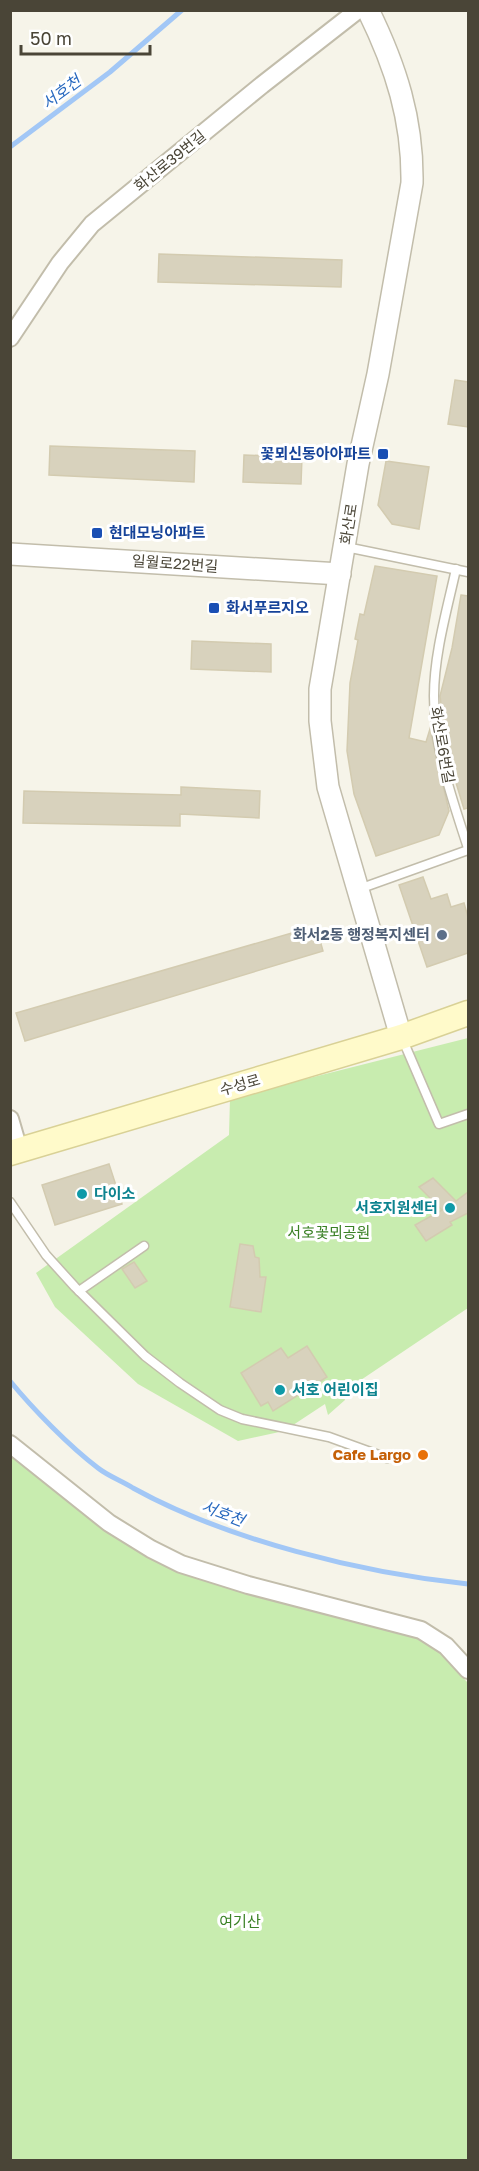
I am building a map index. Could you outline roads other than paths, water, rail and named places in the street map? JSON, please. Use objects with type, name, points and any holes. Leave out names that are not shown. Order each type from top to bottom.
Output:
[{"type":"main road","name":"수성로","points":[[15,1152],[401,1037],[468,1013]]},
{"type":"street","name":"화산로39번길","points":[[10,338],[55,270],[92,224],[357,10]]},
{"type":"street","name":"화산로","points":[[368,10],[386,46],[402,88],[412,151],[412,183],[378,374],[358,464],[346,547],[320,689],[321,741],[328,787],[401,1037]]},
{"type":"street","name":"일월로22번길","points":[[10,554],[340,574]]},
{"type":"street","points":[[10,1119],[15,1152]]},
{"type":"street","points":[[10,1444],[109,1523],[181,1564],[248,1585],[421,1630],[446,1646],[468,1670]]},
{"type":"lane","points":[[346,547],[468,572]]},
{"type":"lane","name":"화산로6번길","points":[[358,890],[468,849],[446,777],[436,726],[434,697],[442,635],[456,569]]},
{"type":"lane","points":[[401,1037],[439,1124],[468,1114]]},
{"type":"lane","points":[[10,1202],[46,1255],[79,1291],[145,1356],[220,1410],[242,1419],[329,1437],[387,1458]]},
{"type":"lane","points":[[79,1291],[144,1246]]},
{"type":"waterway","name":"서호천","points":[[10,147],[110,72],[182,10]]},
{"type":"waterway","name":"서호천","points":[[10,1381],[52,1427],[98,1468],[170,1507],[252,1538],[340,1563],[468,1584]]},
{"type":"place","name":"꽃뫼신동아아파트","points":[[383,454]]},
{"type":"place","name":"현대모닝아파트","points":[[97,533]]},
{"type":"place","name":"화서푸르지오","points":[[214,608]]},
{"type":"place","name":"화서2동 행정복지센터","points":[[442,935]]},
{"type":"place","name":"다이소","points":[[82,1194]]},
{"type":"place","name":"서호지원센터","points":[[450,1208]]},
{"type":"place","name":"서호 어린이집","points":[[280,1390]]},
{"type":"place","name":"Cafe Largo","points":[[423,1455]]},
{"type":"park label","name":"서호꽃뫼공원","points":[[329,1233]]},
{"type":"park label","name":"여기산","points":[[240,1922]]}]
